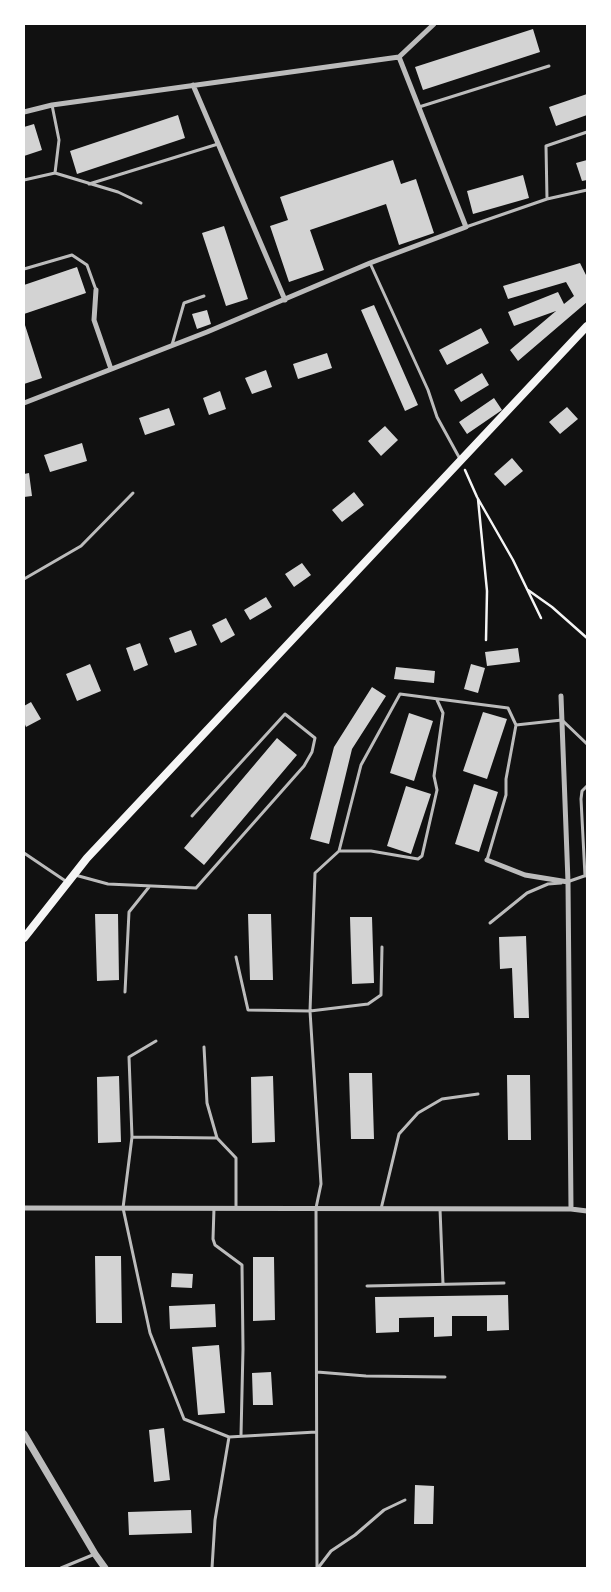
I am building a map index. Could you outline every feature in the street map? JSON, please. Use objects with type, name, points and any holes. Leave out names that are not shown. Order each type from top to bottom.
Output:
[{"type":"main road","points":[[24,938],[87,858],[587,326]]},
{"type":"street","points":[[24,112],[52,105],[399,57],[434,24]]},
{"type":"street","points":[[24,403],[285,300],[370,263],[466,227],[399,57]]},
{"type":"street","points":[[193,85],[285,300]]},
{"type":"street","points":[[96,290],[94,320],[111,369]]},
{"type":"street","points":[[561,696],[568,882],[571,1209]]},
{"type":"street","points":[[487,860],[525,875],[568,882]]},
{"type":"street","points":[[24,1208],[440,1208],[571,1209],[587,1211]]},
{"type":"street","points":[[24,1434],[105,1568]]},
{"type":"lane","points":[[419,107],[549,66]]},
{"type":"lane","points":[[52,105],[58,140],[55,173]]},
{"type":"lane","points":[[547,199],[546,146],[587,132]]},
{"type":"lane","points":[[89,184],[218,144]]},
{"type":"lane","points":[[24,180],[55,173],[118,192],[141,203]]},
{"type":"lane","points":[[466,227],[547,199],[587,190]]},
{"type":"lane","points":[[24,269],[72,255],[87,265],[96,290]]},
{"type":"lane","points":[[370,263],[428,390],[437,417],[462,461]]},
{"type":"lane","points":[[172,345],[184,303],[204,296]]},
{"type":"lane","points":[[24,579],[81,546],[134,493]]},
{"type":"lane","points":[[318,1568],[316,1208],[321,1184],[310,1011],[315,873],[339,851],[361,765],[400,694],[508,708],[516,725],[506,779],[506,795],[487,860]]},
{"type":"lane","points":[[339,851],[371,851],[418,859],[422,856],[437,790],[434,776],[443,713],[437,700]]},
{"type":"lane","points":[[74,875],[108,884],[196,888],[304,766],[312,752],[315,738],[285,714],[192,816]]},
{"type":"lane","points":[[516,725],[562,720],[587,744]]},
{"type":"lane","points":[[490,923],[527,893],[548,884],[568,882],[586,875],[581,799],[582,791],[587,786]]},
{"type":"lane","points":[[24,853],[68,882]]},
{"type":"lane","points":[[125,992],[129,912],[149,886]]},
{"type":"lane","points":[[236,957],[248,1010],[310,1011],[368,1004],[381,996],[382,947]]},
{"type":"lane","points":[[156,1041],[129,1057],[132,1137],[123,1208],[150,1333],[184,1419],[229,1437],[316,1432]]},
{"type":"lane","points":[[204,1047],[207,1103],[217,1138],[236,1158],[236,1208]]},
{"type":"lane","points":[[381,1209],[399,1134],[418,1113],[442,1100],[478,1094]]},
{"type":"lane","points":[[132,1137],[217,1138]]},
{"type":"lane","points":[[214,1208],[213,1239],[215,1245],[242,1265],[241,1435]]},
{"type":"lane","points":[[440,1208],[443,1284]]},
{"type":"lane","points":[[367,1286],[504,1283]]},
{"type":"lane","points":[[317,1372],[366,1376],[445,1376]]},
{"type":"lane","points":[[212,1568],[215,1520],[229,1437]]},
{"type":"lane","points":[[318,1568],[331,1551],[384,1510],[405,1500]]},
{"type":"lane","points":[[61,1568],[95,1554]]},
{"type":"path","points":[[462,461],[477,497],[513,560],[541,618]]},
{"type":"path","points":[[477,497],[487,591],[486,640]]},
{"type":"path","points":[[527,589],[552,607],[587,638]]},
{"type":"building","points":[[533,29],[540,52],[423,90],[415,67]]},
{"type":"building","points":[[587,94],[587,115],[556,126],[549,107]]},
{"type":"building","points":[[178,115],[185,138],[77,174],[70,151]]},
{"type":"building","points":[[34,124],[42,150],[24,156],[24,127]]},
{"type":"building","points":[[393,160],[401,184],[416,179],[434,233],[399,245],[386,204],[310,230],[324,270],[289,282],[270,226],[288,220],[280,197]]},
{"type":"building","points":[[587,160],[587,180],[582,181],[576,163]]},
{"type":"building","points":[[523,175],[529,198],[473,214],[467,191]]},
{"type":"building","points":[[224,226],[248,299],[226,306],[202,233]]},
{"type":"building","points":[[580,263],[587,277],[587,302],[518,361],[510,350],[556,311],[514,326],[508,312],[558,292],[564,304],[574,296],[566,282],[508,299],[503,286]]},
{"type":"building","points":[[77,267],[86,293],[24,314],[24,285]]},
{"type":"building","points":[[374,305],[418,405],[405,411],[361,310]]},
{"type":"building","points":[[207,310],[211,324],[197,329],[192,314]]},
{"type":"building","points":[[24,322],[42,378],[24,384]]},
{"type":"building","points":[[481,328],[489,343],[447,365],[439,350]]},
{"type":"building","points":[[327,353],[332,368],[298,379],[293,364]]},
{"type":"building","points":[[266,370],[272,387],[252,394],[245,378]]},
{"type":"building","points":[[482,373],[489,385],[461,402],[454,390]]},
{"type":"building","points":[[220,391],[226,409],[209,415],[203,398]]},
{"type":"building","points":[[494,398],[502,410],[467,434],[459,422]]},
{"type":"building","points":[[567,407],[578,419],[560,434],[549,422]]},
{"type":"building","points":[[169,408],[175,425],[145,435],[139,418]]},
{"type":"building","points":[[385,426],[398,440],[381,456],[368,441]]},
{"type":"building","points":[[82,443],[87,461],[50,472],[44,455]]},
{"type":"building","points":[[512,458],[523,471],[505,486],[494,474]]},
{"type":"building","points":[[29,473],[32,496],[24,497],[24,474]]},
{"type":"building","points":[[354,492],[364,505],[342,522],[332,510]]},
{"type":"building","points":[[302,563],[311,575],[294,587],[285,574]]},
{"type":"building","points":[[266,597],[272,607],[250,620],[244,610]]},
{"type":"building","points":[[226,618],[235,635],[221,643],[212,625]]},
{"type":"building","points":[[191,630],[197,645],[175,653],[169,638]]},
{"type":"building","points":[[140,643],[148,665],[134,671],[126,648]]},
{"type":"building","points":[[518,648],[520,662],[487,666],[485,652]]},
{"type":"building","points":[[90,664],[101,691],[77,701],[66,674]]},
{"type":"building","points":[[471,664],[485,668],[478,693],[464,689]]},
{"type":"building","points":[[396,667],[435,671],[434,683],[394,679]]},
{"type":"building","points":[[372,687],[386,696],[352,749],[329,844],[310,839],[334,747]]},
{"type":"building","points":[[31,702],[41,719],[26,727],[24,722],[24,706]]},
{"type":"building","points":[[483,712],[507,719],[487,779],[463,771]]},
{"type":"building","points":[[409,713],[433,721],[414,781],[390,773]]},
{"type":"building","points":[[277,738],[297,755],[204,865],[184,848]]},
{"type":"building","points":[[474,784],[498,792],[479,852],[455,844]]},
{"type":"building","points":[[406,786],[431,794],[411,854],[387,846]]},
{"type":"building","points":[[95,914],[118,914],[119,980],[97,981]]},
{"type":"building","points":[[248,914],[271,914],[273,980],[250,980]]},
{"type":"building","points":[[350,917],[372,917],[374,983],[352,984]]},
{"type":"building","points":[[526,936],[529,1018],[514,1018],[512,968],[500,969],[499,937]]},
{"type":"building","points":[[349,1073],[372,1073],[374,1139],[351,1139]]},
{"type":"building","points":[[507,1075],[530,1075],[531,1140],[508,1140]]},
{"type":"building","points":[[119,1076],[121,1142],[98,1143],[97,1077]]},
{"type":"building","points":[[273,1076],[275,1142],[252,1143],[251,1077]]},
{"type":"building","points":[[95,1256],[121,1256],[122,1323],[96,1323]]},
{"type":"building","points":[[253,1257],[274,1257],[275,1320],[253,1321]]},
{"type":"building","points":[[172,1273],[193,1274],[192,1288],[171,1287]]},
{"type":"building","points":[[508,1295],[509,1330],[487,1331],[487,1316],[452,1316],[452,1336],[434,1337],[434,1317],[399,1318],[399,1332],[376,1333],[375,1297]]},
{"type":"building","points":[[215,1304],[216,1327],[170,1329],[169,1306]]},
{"type":"building","points":[[219,1345],[225,1413],[198,1415],[192,1347]]},
{"type":"building","points":[[271,1372],[273,1405],[253,1405],[252,1373]]},
{"type":"building","points":[[164,1428],[170,1480],[154,1482],[149,1430]]},
{"type":"building","points":[[415,1485],[434,1486],[433,1524],[414,1524]]},
{"type":"building","points":[[191,1510],[192,1533],[129,1535],[128,1512]]}]
